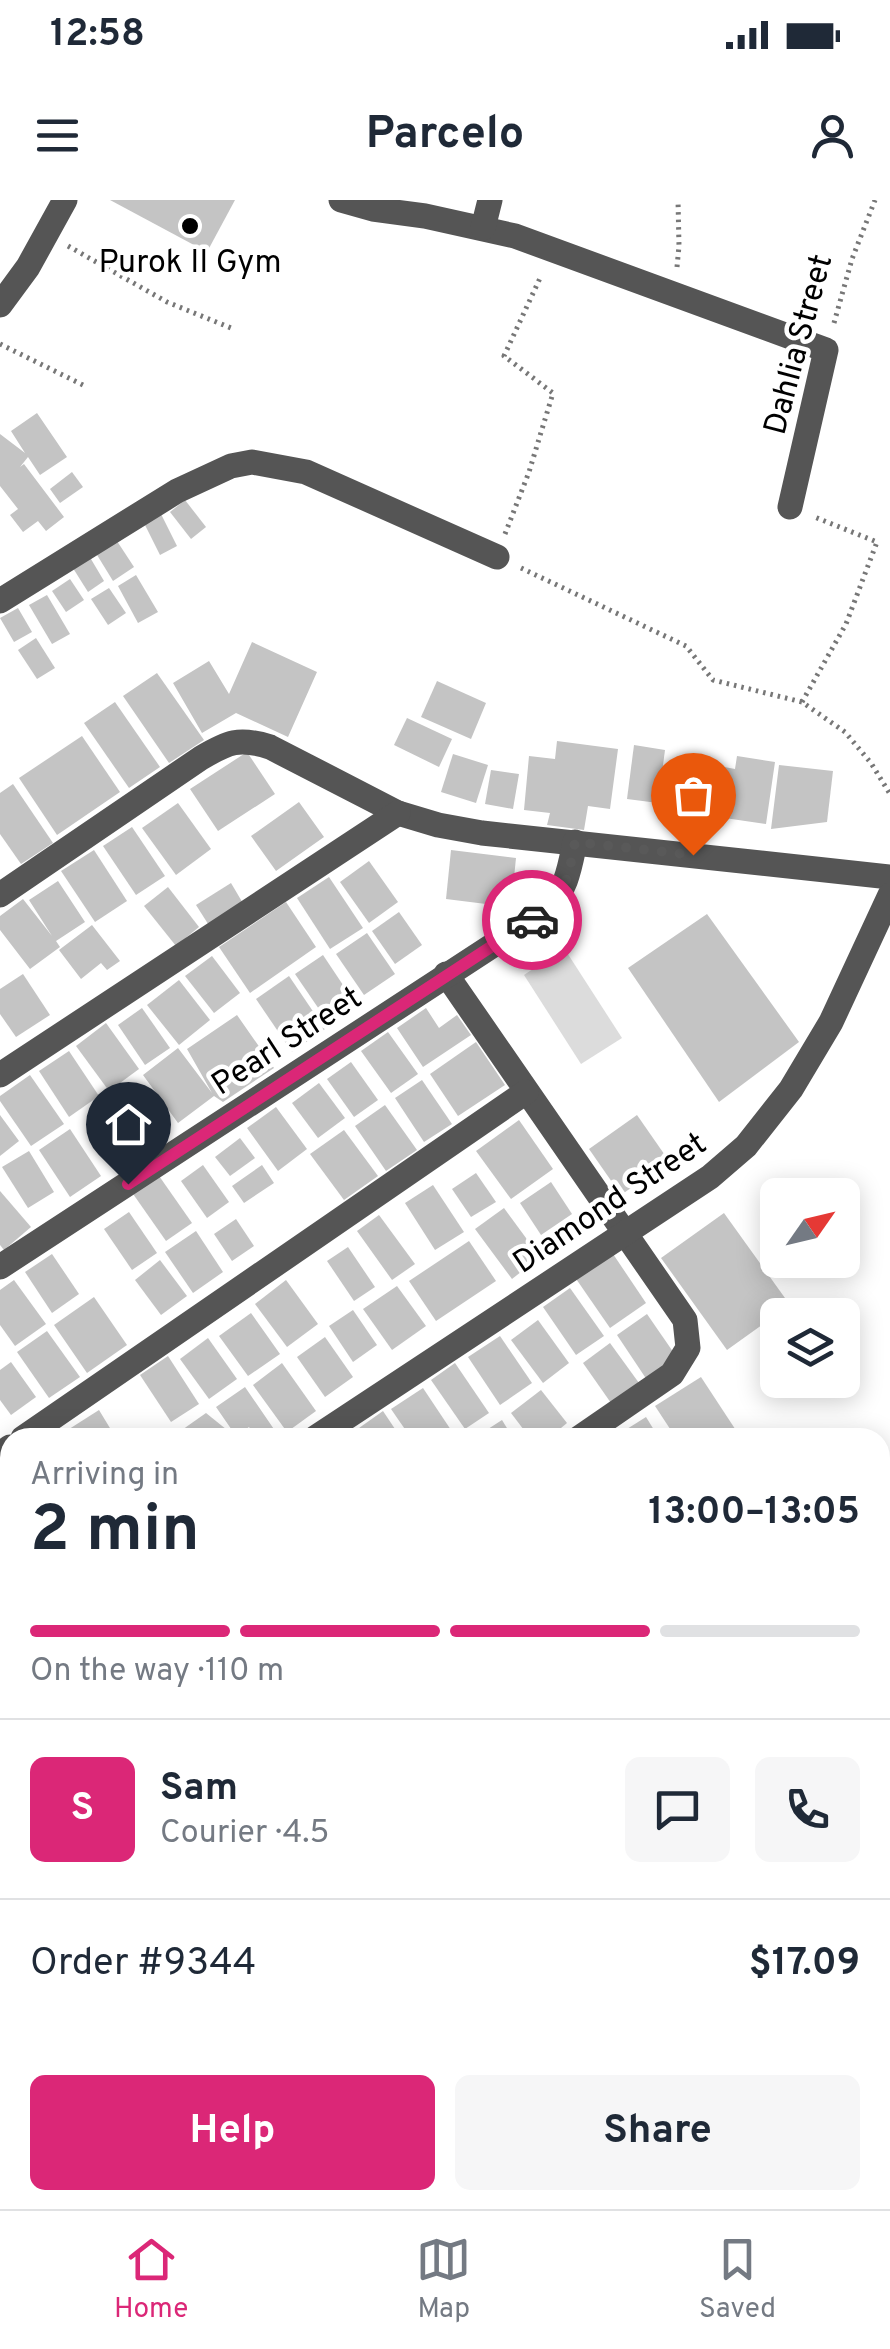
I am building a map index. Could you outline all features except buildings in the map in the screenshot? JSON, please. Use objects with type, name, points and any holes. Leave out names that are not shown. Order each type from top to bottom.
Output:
[{"type":"street","points":[[0,305],[48,235],[65,200]]},
{"type":"street","points":[[342,200],[515,236],[826,350]]},
{"type":"street","points":[[483,228],[490,200]]},
{"type":"street","name":"Dahlia Street","points":[[790,508],[826,350]]},
{"type":"street","points":[[0,601],[177,491],[231,466],[252,462],[306,472],[496,557]]},
{"type":"street","points":[[0,895],[202,758],[234,742],[250,740],[270,746],[398,813],[438,826],[890,877]]},
{"type":"street","points":[[0,1075],[398,813]]},
{"type":"street","name":"Pearl Street","points":[[0,1268],[547,910],[567,881],[575,842]]},
{"type":"street","name":"Diamond Street","points":[[331,1428],[710,1177],[746,1146],[791,1089],[831,1022],[890,895]]},
{"type":"street","points":[[446,974],[686,1320],[688,1348],[672,1374],[593,1428]]},
{"type":"street","points":[[38,1428],[526,1092]]},
{"type":"path","points":[[674,294],[680,246],[678,200]]},
{"type":"path","name":"Dahlia Street","points":[[826,350],[852,259],[875,200]]},
{"type":"path","points":[[48,235],[167,302],[231,328]]},
{"type":"path","points":[[552,250],[504,356],[554,393],[496,557],[686,646],[713,680],[802,702],[844,732],[871,763],[890,794]]},
{"type":"path","points":[[0,344],[85,386]]},
{"type":"path","points":[[790,508],[877,542],[846,624],[802,702]]},
{"type":"shaded area","points":[[564,948],[622,1038],[581,1064],[524,975]]},
{"type":"way so far","points":[[532,920],[560,896],[575,842],[693,855]]},
{"type":"place","name":"Purok II Gym","points":[[190,226]]},
{"type":"route","points":[[128,1184],[532,920]]}]
